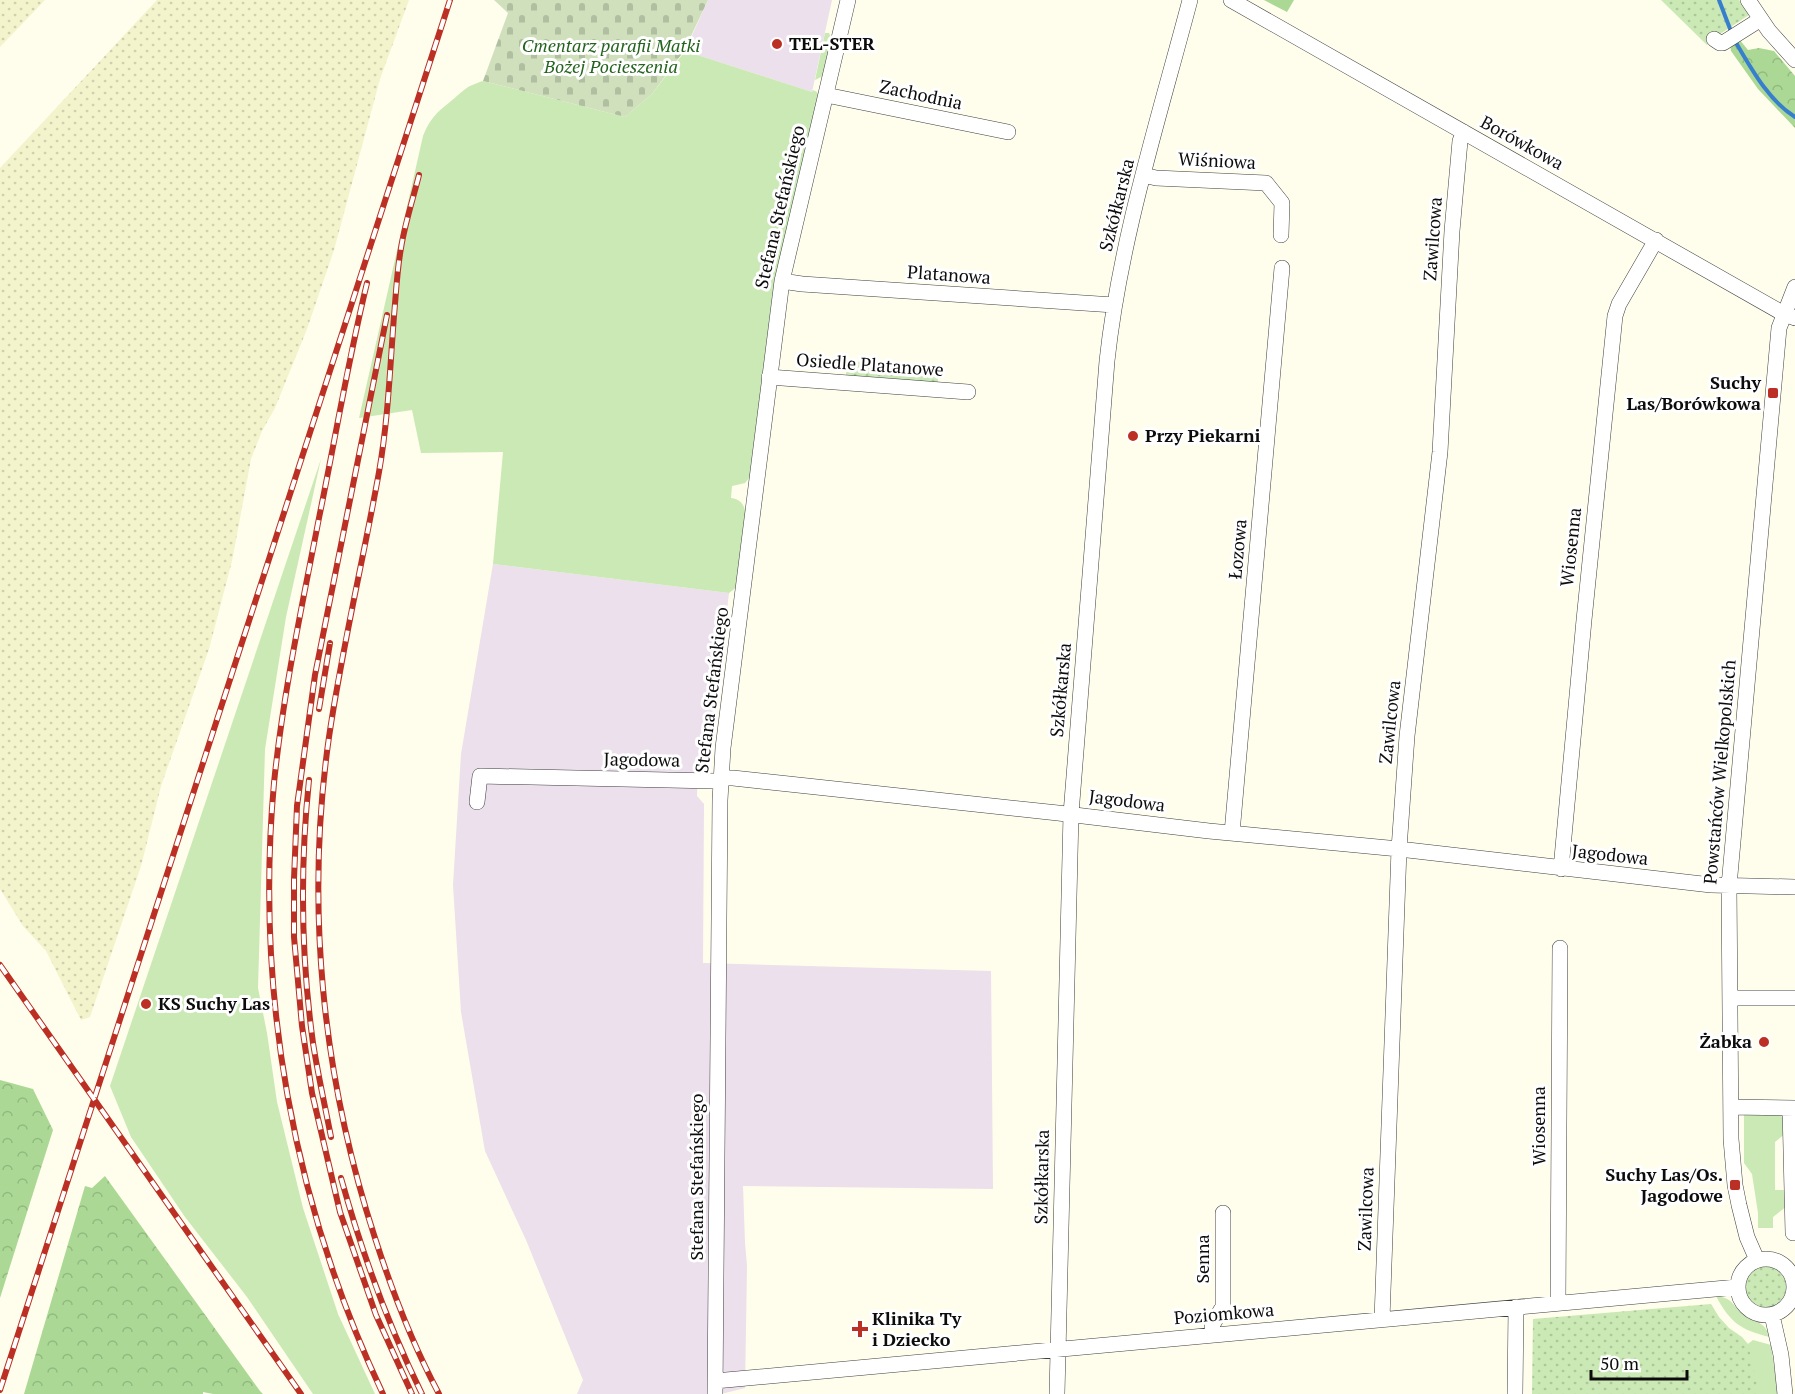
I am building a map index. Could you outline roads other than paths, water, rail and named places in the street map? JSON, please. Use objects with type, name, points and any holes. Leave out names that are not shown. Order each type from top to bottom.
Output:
[{"type":"street","name":"Stefana Stefańskiego","points":[[715,1387],[720,779],[782,281],[848,0]]},
{"type":"street","name":"Szkółkarska","points":[[1057,1394],[1071,814],[1107,361],[1114,305],[1144,175],[1190,0]]},
{"type":"street","name":"Borówkowa","points":[[1231,0],[1790,316]]},
{"type":"street","points":[[1748,0],[1768,31],[1795,60]]},
{"type":"street","points":[[1720,40],[1761,20]]},
{"type":"street","name":"Zachodnia","points":[[826,95],[1008,132]]},
{"type":"street","name":"Zawilcowa","points":[[1382,1319],[1399,849],[1407,736],[1440,452],[1452,231],[1460,141],[1464,132]]},
{"type":"street","name":"Wiśniowa","points":[[1144,175],[1156,178],[1266,183],[1282,202],[1281,235]]},
{"type":"street","name":"Wiosenna","points":[[1561,869],[1615,316],[1619,304],[1656,240]]},
{"type":"street","name":"Łozowa","points":[[1232,833],[1282,268]]},
{"type":"street","name":"Platanowa","points":[[782,281],[1114,305]]},
{"type":"street","name":"Powstańców Wielkopolskich","points":[[1756,1260],[1735,1185],[1731,1139],[1729,886],[1779,328],[1790,316],[1795,288]]},
{"type":"street","name":"Osiedle Platanowe","points":[[769,377],[968,392]]},
{"type":"street","name":"Jagodowa","points":[[477,802],[480,776],[714,781],[738,778],[1232,833],[1399,849],[1561,869],[1729,886],[1795,887]]},
{"type":"street","name":"Wiosenna","points":[[1558,1303],[1560,948]]},
{"type":"street","points":[[1730,998],[1795,998]]},
{"type":"street","points":[[1731,1107],[1793,1108],[1793,1233]]},
{"type":"street","name":"Senna","points":[[1213,1335],[1212,1326],[1223,1306],[1223,1212]]},
{"type":"street","points":[[1766,1258],[1783,1264],[1793,1279],[1795,1288],[1793,1295],[1785,1308],[1772,1315],[1763,1315],[1748,1309],[1742,1303],[1737,1287],[1740,1273],[1756,1260],[1766,1258]]},
{"type":"street","name":"Poziomkowa","points":[[715,1387],[1057,1348],[1737,1287]]},
{"type":"street","name":"Senna","points":[[1223,1306],[1234,1325],[1234,1333]]},
{"type":"street","points":[[1515,1394],[1516,1307]]},
{"type":"street","points":[[1772,1315],[1781,1355],[1785,1394]]},
{"type":"waterway","points":[[1719,0],[1732,34]]},
{"type":"waterway","points":[[1735,41],[1768,93],[1795,117]]},
{"type":"railway","points":[[0,1390],[450,0]]},
{"type":"railway","points":[[419,175],[400,256],[387,414],[379,472],[329,737],[322,800],[319,927],[323,990],[331,1053],[342,1115],[357,1177],[396,1298],[420,1356],[439,1394]]},
{"type":"railway","points":[[367,283],[306,584],[282,716],[274,783],[270,862],[270,940],[276,1019],[288,1096],[304,1173],[325,1248],[352,1322],[383,1394]]},
{"type":"railway","points":[[387,315],[315,675],[297,806],[294,937],[302,1026],[312,1093],[340,1212],[376,1315],[412,1394]]},
{"type":"railway","points":[[319,709],[330,643]]},
{"type":"railway","points":[[309,780],[303,879],[306,977],[313,1043],[331,1137]]},
{"type":"railway","points":[[0,965],[301,1394]]},
{"type":"railway","points":[[341,1178],[377,1288],[422,1394]]},
{"type":"place","name":"TEL-STER","points":[[777,44]]},
{"type":"place","name":"Suchy Las/Borówkowa","points":[[1773,393]]},
{"type":"place","name":"Przy Piekarni","points":[[1133,436]]},
{"type":"place","name":"KS Suchy Las","points":[[146,1004]]},
{"type":"place","name":"Żabka","points":[[1764,1042]]},
{"type":"place","name":"Suchy Las/Os. Jagodowe","points":[[1735,1185]]},
{"type":"place","name":"Klinika Ty i Dziecko","points":[[860,1329]]},
{"type":"park label","name":"Cmentarz parafii Matki Bożej Pocieszenia","points":[[611,56]]}]
